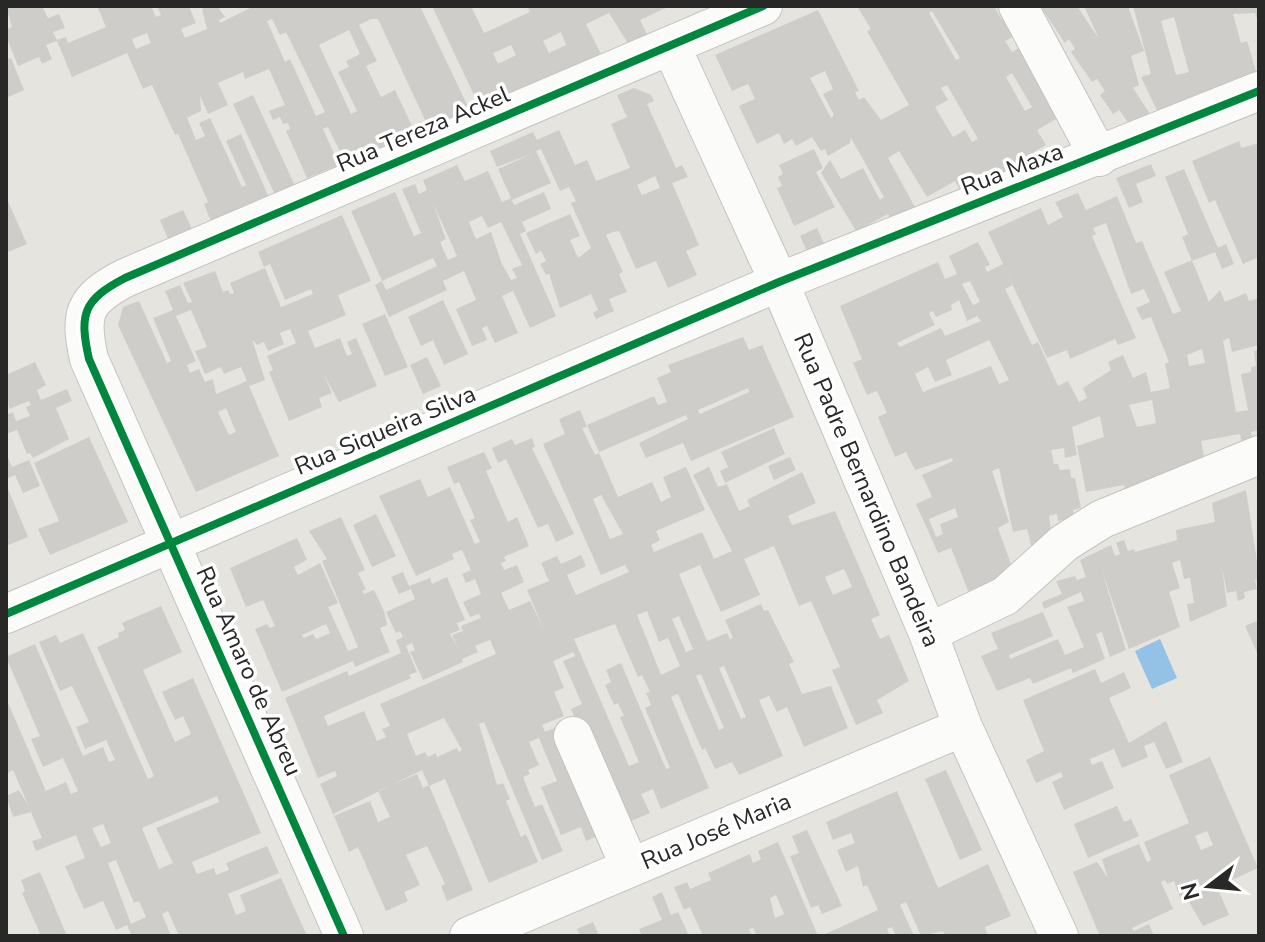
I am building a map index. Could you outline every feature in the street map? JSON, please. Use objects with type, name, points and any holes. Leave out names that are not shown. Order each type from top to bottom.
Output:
[{"type":"street","name":"Rua Tereza Ackel","points":[[100,291],[763,6]]},
{"type":"street","points":[[1018,6],[1099,157]]},
{"type":"street","name":"Rua Padre Bernardino Bandeira","points":[[671,46],[779,282],[928,633],[963,727],[1059,936]]},
{"type":"street","name":"Rua Maxa","points":[[779,282],[1259,91]]},
{"type":"street","name":"Rua Siqueira Silva","points":[[6,614],[779,282]]},
{"type":"street","name":"Rua Amaro de Abreu","points":[[100,291],[86,310],[82,329],[89,359],[344,936]]},
{"type":"street","points":[[928,633],[1005,596],[1064,543],[1102,519],[1259,455]]},
{"type":"street","name":"Rua José Maria","points":[[469,936],[963,727]]},
{"type":"street","points":[[573,736],[630,867]]},
{"type":"water","points":[[1160,639],[1177,678],[1152,689],[1135,651]]},
{"type":"building","points":[[6,6],[42,6],[48,18],[59,14],[65,28],[53,32],[57,40],[66,37],[68,43],[106,27],[97,6],[151,6],[156,17],[161,15],[157,6],[189,6],[196,23],[181,29],[185,38],[207,29],[202,9],[208,6],[225,6],[219,9],[225,17],[219,20],[220,23],[254,6],[420,6],[471,113],[347,166],[328,127],[323,129],[339,165],[307,178],[286,131],[290,129],[288,123],[283,124],[280,117],[273,120],[269,111],[285,105],[269,69],[245,79],[243,72],[218,83],[228,105],[208,114],[200,95],[201,111],[187,118],[196,140],[205,136],[199,123],[210,118],[242,187],[246,185],[226,141],[241,134],[270,200],[212,224],[204,204],[208,202],[178,134],[175,135],[152,85],[143,89],[127,53],[72,77],[57,41],[46,45],[52,59],[42,64],[39,57],[18,66],[6,36],[6,30],[12,27]],"holes":[[[272,19],[280,35],[286,32],[325,112],[316,116],[290,59],[285,62],[267,21]],[[378,19],[425,120],[412,126],[395,90],[381,97],[366,66],[377,61],[359,25]],[[349,30],[360,54],[346,61],[349,67],[338,72],[357,111],[351,114],[319,45]],[[147,33],[151,43],[136,49],[132,39]]]},
{"type":"building","points":[[432,6],[471,6],[484,33],[530,12],[527,6],[670,6],[640,20],[648,36],[629,45],[609,13],[586,24],[602,56],[481,110]],"holes":[[[561,32],[566,45],[549,53],[543,41]],[[511,45],[516,55],[498,64],[493,53]]]},
{"type":"building","points":[[857,6],[994,6],[1002,20],[1013,13],[1015,36],[1005,41],[1012,52],[1030,41],[1058,118],[1037,130],[1046,145],[1019,161],[1027,174],[966,201],[955,181],[927,197],[899,151],[888,158],[922,220],[897,232],[888,214],[856,231],[821,173],[830,160],[841,179],[863,168],[880,200],[884,197],[851,138],[850,143],[828,156],[812,137],[796,146],[792,139],[784,144],[779,133],[757,144],[739,106],[755,99],[748,84],[732,91],[715,55],[818,10],[859,91],[855,92],[859,100],[864,97],[881,120],[909,105],[867,31],[871,29]],"holes":[[[932,11],[960,58],[956,60],[929,13]],[[825,71],[833,89],[823,94],[834,115],[831,118],[810,78]],[[1012,73],[1032,107],[1025,111],[1006,77]],[[947,85],[978,139],[972,142],[965,130],[953,137],[935,107],[948,100],[941,88]]]},
{"type":"building","points":[[1040,6],[1077,6],[1099,39],[1084,6],[1128,6],[1144,51],[1131,56],[1139,85],[1133,88],[1154,120],[1132,128],[1119,110],[1113,114],[1100,95],[1105,91],[1097,79],[1092,82],[1071,52],[1075,49],[1069,39],[1065,43]]},
{"type":"building","points":[[1133,6],[1259,6],[1259,25],[1255,13],[1233,14],[1241,43],[1247,41],[1258,78],[1160,117],[1141,77],[1151,74]],"holes":[[[1174,17],[1189,72],[1176,75],[1161,21]]]},
{"type":"building","points":[[11,58],[24,90],[6,98],[6,60]]},
{"type":"building","points":[[634,88],[651,95],[654,101],[647,104],[676,168],[682,165],[688,177],[672,183],[699,245],[686,251],[697,275],[668,288],[656,261],[636,269],[619,231],[613,232],[606,235],[623,272],[619,274],[627,292],[609,299],[614,311],[596,319],[593,313],[598,310],[591,294],[560,308],[549,274],[546,275],[540,264],[546,261],[541,251],[536,254],[526,233],[570,214],[580,236],[570,240],[578,258],[591,248],[571,203],[576,201],[569,187],[560,191],[541,149],[536,151],[551,183],[512,200],[514,205],[544,192],[551,209],[522,222],[526,231],[520,234],[556,316],[530,328],[513,291],[502,296],[518,333],[495,343],[487,326],[482,328],[487,340],[472,346],[456,309],[476,300],[464,271],[443,281],[447,290],[389,317],[375,285],[382,281],[351,211],[395,192],[414,236],[421,233],[402,189],[415,184],[419,194],[427,190],[423,180],[457,165],[465,181],[488,171],[502,202],[511,198],[498,169],[534,153],[497,167],[490,151],[533,132],[537,140],[559,130],[575,165],[587,160],[596,181],[630,168],[611,124],[627,117],[617,95]],"holes":[[[655,176],[660,188],[642,195],[637,185]],[[433,203],[457,256],[448,260],[440,242],[446,239]],[[482,216],[488,228],[501,222],[522,265],[512,269],[517,278],[511,280],[491,232],[476,239],[469,222]],[[433,258],[437,266],[386,290],[382,281]]]},
{"type":"building","points":[[253,95],[296,188],[276,197],[233,104]]},
{"type":"building","points":[[1239,141],[1241,148],[1259,143],[1259,257],[1243,264],[1215,200],[1209,203],[1192,161]]},
{"type":"building","points":[[814,149],[823,168],[816,172],[835,207],[794,226],[777,188],[782,186],[778,177],[783,174],[779,165]]},
{"type":"building","points":[[1151,164],[1156,176],[1136,184],[1143,202],[1129,208],[1116,178]]},
{"type":"building","points":[[1184,169],[1218,248],[1226,244],[1234,264],[1222,269],[1215,252],[1192,261],[1182,237],[1188,234],[1165,177]]},
{"type":"building","points":[[1078,193],[1086,210],[1117,196],[1136,243],[1142,241],[1173,314],[1181,311],[1164,272],[1192,260],[1209,302],[1220,290],[1225,302],[1246,293],[1249,301],[1259,298],[1259,345],[1232,352],[1229,338],[1223,341],[1236,412],[1248,410],[1241,374],[1251,372],[1251,367],[1256,366],[1254,351],[1259,350],[1259,430],[1251,432],[1254,446],[1243,450],[1240,434],[1201,441],[1206,466],[1127,498],[1124,485],[1086,492],[1077,446],[1104,437],[1100,416],[1072,427],[1077,455],[1065,458],[1064,448],[1051,450],[1054,464],[1058,464],[1060,470],[1070,469],[1071,478],[1075,478],[1081,508],[1073,510],[1074,518],[1058,521],[1057,514],[1049,516],[1052,537],[1033,553],[1027,529],[1013,532],[999,468],[992,471],[1009,522],[998,528],[1015,575],[969,593],[951,548],[938,553],[916,504],[932,497],[922,475],[953,461],[952,458],[915,470],[906,452],[895,457],[878,417],[887,413],[877,391],[867,395],[853,363],[862,359],[840,306],[938,262],[945,279],[957,274],[949,256],[978,242],[990,265],[985,267],[987,272],[1003,264],[988,232],[1041,208],[1048,225],[1063,217],[1055,202]],"holes":[[[1106,223],[1131,294],[1144,289],[1150,302],[1136,308],[1142,320],[1151,317],[1169,362],[1165,364],[1170,388],[1151,392],[1146,372],[1133,378],[1123,355],[1108,362],[1111,370],[1083,388],[1087,398],[1079,402],[1068,381],[1058,386],[1038,342],[1032,345],[1005,289],[1013,285],[1047,358],[1067,350],[1070,359],[1115,339],[1118,345],[1136,338],[1092,236],[1096,234],[1093,228]],[[970,281],[980,302],[973,305],[962,284]],[[959,300],[967,321],[977,316],[981,321],[945,336],[941,328],[900,347],[897,343],[935,325],[929,313],[933,311],[936,317],[952,310],[951,305]],[[989,340],[1009,380],[999,384],[991,366],[923,392],[915,374],[928,367],[935,382],[952,375],[946,360]],[[1202,349],[1205,363],[1189,366],[1187,355]],[[1152,400],[1156,423],[1137,427],[1129,405]],[[955,508],[958,517],[940,524],[943,534],[936,537],[929,519]]]},
{"type":"building","points":[[6,197],[27,244],[6,253]]},
{"type":"building","points":[[183,210],[193,231],[169,241],[160,220]]},
{"type":"building","points":[[342,215],[371,281],[338,295],[346,315],[308,331],[315,348],[340,338],[347,356],[352,354],[347,342],[356,338],[377,386],[339,402],[323,373],[332,393],[319,398],[322,407],[289,421],[269,372],[273,370],[267,356],[296,343],[290,329],[280,333],[284,344],[268,351],[264,342],[257,345],[252,339],[265,380],[249,386],[279,456],[196,492],[118,325],[123,307],[139,301],[167,363],[171,361],[153,318],[173,310],[165,291],[180,285],[188,303],[192,302],[183,283],[215,271],[223,292],[228,290],[230,294],[234,293],[230,283],[265,268],[281,307],[313,294],[311,289],[285,300],[270,264],[264,267],[258,252]],"holes":[[[191,310],[207,347],[195,351],[205,374],[221,367],[224,374],[241,367],[247,381],[216,394],[213,379],[205,382],[199,369],[190,373],[187,365],[196,361],[176,316]],[[226,408],[236,432],[229,435],[218,412]]]},
{"type":"building","points":[[817,228],[826,248],[809,256],[800,236]]},
{"type":"building","points":[[443,300],[468,354],[444,365],[433,340],[421,346],[408,317]]},
{"type":"building","points":[[385,314],[408,367],[385,376],[362,324]]},
{"type":"building","points":[[743,337],[749,350],[762,345],[794,417],[691,461],[683,443],[646,458],[639,443],[688,419],[686,415],[599,452],[587,425],[654,396],[658,405],[667,402],[657,378],[671,372],[668,365]],"holes":[[[748,388],[749,392],[700,414],[698,410]]]},
{"type":"building","points":[[427,357],[441,386],[423,394],[410,365]]},
{"type":"building","points":[[35,362],[46,385],[37,390],[41,400],[67,389],[72,401],[56,408],[69,439],[33,458],[30,453],[27,454],[17,430],[6,434],[6,415],[13,412],[16,421],[30,416],[26,407],[31,405],[29,401],[9,409],[6,375]]},
{"type":"building","points":[[580,410],[587,427],[582,428],[595,455],[599,453],[618,497],[652,482],[661,502],[671,497],[663,477],[686,467],[705,510],[656,531],[660,540],[651,545],[654,552],[702,532],[714,559],[732,551],[693,475],[709,467],[718,487],[727,484],[739,511],[750,506],[747,500],[802,472],[816,503],[788,516],[792,525],[835,511],[880,615],[871,619],[880,639],[889,635],[909,681],[877,700],[883,713],[856,725],[832,670],[840,667],[811,601],[799,606],[774,546],[744,559],[760,595],[721,612],[700,565],[679,574],[707,641],[727,633],[730,639],[733,638],[725,620],[761,604],[764,611],[768,610],[794,662],[789,664],[802,694],[831,686],[848,728],[804,747],[787,707],[777,712],[769,696],[759,700],[783,756],[739,775],[732,762],[715,769],[705,748],[702,750],[678,694],[671,697],[709,788],[661,809],[653,789],[641,794],[650,813],[620,826],[571,709],[582,704],[563,661],[575,656],[573,652],[553,661],[564,688],[554,692],[564,716],[542,725],[545,732],[557,727],[607,832],[586,841],[581,827],[561,835],[541,787],[557,781],[539,738],[529,742],[539,765],[528,770],[530,774],[523,777],[535,807],[542,804],[563,851],[542,860],[484,722],[479,724],[497,785],[503,783],[510,799],[506,801],[521,837],[526,834],[538,862],[489,883],[445,779],[429,786],[422,770],[333,814],[320,784],[337,776],[335,771],[318,778],[285,698],[347,671],[349,676],[401,653],[396,640],[403,637],[400,631],[396,633],[386,612],[415,599],[411,589],[399,594],[391,577],[403,572],[409,586],[430,578],[432,584],[447,577],[465,620],[457,623],[460,630],[450,634],[459,650],[452,635],[463,631],[461,626],[481,618],[479,614],[470,617],[463,602],[481,594],[475,579],[466,583],[462,574],[471,570],[462,550],[452,554],[454,559],[416,576],[379,496],[420,479],[428,497],[450,487],[475,544],[480,542],[470,520],[475,518],[459,482],[454,484],[447,467],[484,452],[492,468],[486,471],[508,522],[517,517],[529,546],[504,557],[506,561],[501,563],[504,570],[517,565],[524,582],[501,593],[509,610],[530,601],[545,632],[527,590],[549,581],[541,563],[557,556],[561,564],[581,555],[586,566],[567,575],[576,595],[629,572],[625,565],[601,575],[543,444],[565,434],[559,419]],"holes":[[[601,495],[623,534],[610,539],[593,499]],[[844,569],[852,587],[833,595],[825,577]],[[647,611],[659,642],[668,638],[680,666],[661,675],[637,615]],[[679,616],[693,649],[686,652],[672,619]],[[615,624],[638,677],[642,675],[650,692],[646,693],[651,705],[645,708],[670,768],[666,769],[621,663],[606,670],[611,682],[605,685],[614,705],[618,703],[624,716],[620,717],[639,762],[629,766],[574,639]],[[490,640],[496,654],[380,704],[390,726],[382,729],[386,737],[377,741],[364,711],[328,726],[324,716],[411,678],[409,675],[417,672],[406,646],[412,643],[415,650],[410,652],[423,680],[478,652],[475,646]],[[724,666],[746,717],[741,719],[719,668]],[[701,674],[724,728],[719,730],[696,676]],[[444,718],[462,750],[459,752],[457,748],[437,757],[436,753],[428,757],[425,752],[416,756],[407,734]]]},
{"type":"building","points":[[774,428],[785,454],[725,483],[720,471],[728,467],[721,452]]},
{"type":"building","points":[[89,437],[128,522],[50,555],[38,529],[59,521],[34,463]]},
{"type":"building","points":[[532,438],[535,447],[532,448],[574,534],[556,542],[548,524],[538,528],[506,459],[498,463],[492,448],[512,439],[515,445]]},
{"type":"building","points":[[6,453],[12,467],[29,460],[40,486],[23,493],[15,475],[6,479]]},
{"type":"building","points":[[790,457],[796,470],[774,480],[768,466]]},
{"type":"building","points":[[6,484],[28,537],[6,546]]},
{"type":"building","points":[[1246,490],[1259,574],[1259,579],[1255,580],[1257,589],[1244,592],[1245,598],[1238,601],[1236,591],[1227,593],[1222,567],[1227,606],[1190,622],[1187,604],[1194,603],[1190,578],[1184,579],[1180,560],[1172,563],[1180,588],[1169,592],[1180,627],[1129,649],[1101,568],[1126,650],[1110,657],[1102,632],[1096,634],[1105,659],[1073,673],[1071,668],[1033,684],[1030,678],[997,691],[981,656],[998,649],[991,633],[1043,612],[1053,636],[1009,655],[1010,659],[1058,639],[1065,655],[1084,647],[1067,607],[1084,601],[1081,592],[1044,609],[1042,602],[1062,594],[1056,581],[1075,576],[1077,580],[1086,577],[1080,560],[1111,545],[1115,556],[1120,554],[1116,543],[1124,540],[1128,551],[1134,549],[1135,552],[1177,540],[1176,530],[1215,522],[1212,503]]},
{"type":"building","points":[[376,514],[396,556],[372,567],[353,525]]},
{"type":"building","points":[[341,517],[365,570],[358,573],[366,589],[362,591],[364,594],[374,590],[384,611],[387,625],[380,628],[390,652],[355,667],[353,661],[282,692],[255,629],[267,624],[270,628],[275,626],[263,600],[246,607],[230,568],[297,538],[307,560],[294,567],[298,575],[320,563],[338,603],[328,607],[348,651],[358,647],[322,561],[327,559],[309,531]],"holes":[[[326,624],[330,633],[316,639],[313,634],[304,638],[302,635]]]},
{"type":"building","points":[[161,606],[182,652],[143,670],[175,742],[191,734],[183,716],[175,720],[162,692],[193,678],[261,833],[192,862],[197,874],[214,868],[216,875],[229,870],[226,863],[267,846],[279,873],[228,894],[236,915],[246,911],[240,895],[281,878],[307,936],[179,936],[168,911],[162,914],[171,936],[132,936],[127,925],[116,930],[103,901],[84,909],[65,866],[85,858],[76,835],[36,851],[32,841],[42,838],[31,812],[13,817],[6,796],[19,790],[29,807],[13,770],[6,774],[6,698],[46,791],[66,782],[71,794],[78,791],[63,758],[43,767],[31,739],[40,736],[6,657],[35,644],[83,756],[103,747],[109,762],[115,760],[106,740],[85,749],[76,727],[89,722],[72,686],[60,691],[39,642],[56,635],[60,643],[83,633],[148,779],[154,776],[97,647],[119,637],[118,633],[125,630],[122,623]],"holes":[[[217,796],[219,802],[156,828],[173,863],[159,869],[142,828]],[[103,824],[111,843],[101,847],[92,828]],[[116,860],[134,903],[139,901],[146,917],[131,924],[108,863]]]},
{"type":"building","points":[[1259,620],[1259,657],[1245,626]]},
{"type":"building","points":[[1095,669],[1101,683],[1124,672],[1131,688],[1109,698],[1129,743],[1166,721],[1183,762],[1166,769],[1154,742],[1144,746],[1148,757],[1122,768],[1114,749],[1090,759],[1092,765],[1102,761],[1114,788],[1064,810],[1052,782],[1063,777],[1061,772],[1036,783],[1026,760],[1044,751],[1023,700]]},
{"type":"building","points":[[1210,757],[1258,868],[1217,887],[1229,915],[1203,926],[1186,897],[1181,900],[1174,881],[1167,884],[1165,880],[1161,882],[1173,909],[1132,928],[1134,931],[1149,924],[1154,936],[1100,936],[1073,872],[1097,862],[1108,878],[1102,859],[1139,844],[1147,862],[1151,860],[1144,842],[1189,823],[1169,775]],"holes":[[[1207,831],[1213,845],[1201,850],[1195,836]]]},
{"type":"building","points":[[946,770],[982,850],[960,860],[925,779]]},
{"type":"building","points":[[417,774],[423,788],[429,785],[473,890],[447,901],[441,886],[445,884],[427,846],[406,855],[420,885],[404,892],[408,901],[386,911],[358,847],[349,852],[334,816],[370,801],[378,822],[390,817],[378,791]]},
{"type":"building","points":[[897,791],[938,888],[988,864],[1011,916],[985,927],[987,934],[982,936],[945,936],[943,931],[921,936],[906,902],[900,905],[914,936],[896,936],[892,927],[887,929],[890,936],[821,936],[878,910],[867,885],[863,887],[858,866],[846,872],[837,850],[855,843],[851,833],[833,840],[826,822]]},
{"type":"building","points":[[1117,806],[1124,822],[1131,819],[1139,836],[1088,858],[1074,824]]},
{"type":"building","points":[[807,830],[842,906],[822,914],[818,905],[811,908],[790,856],[799,853],[792,836]]},
{"type":"building","points":[[778,842],[818,936],[757,936],[753,928],[749,929],[752,936],[703,936],[690,907],[684,910],[674,887],[687,882],[690,889],[711,880],[708,873],[750,854],[753,863],[761,859],[758,851]],"holes":[[[776,895],[784,914],[775,918],[770,898]]]},
{"type":"building","points":[[40,872],[67,936],[41,936],[22,893],[25,891],[21,880]]},
{"type":"building","points":[[662,892],[671,915],[678,912],[689,936],[642,936],[639,929],[662,920],[652,897]]},
{"type":"building","points":[[593,922],[599,936],[580,936],[577,929]]},
{"type":"cycle path","points":[[344,936],[89,359],[84,330],[88,310],[100,294],[125,278],[763,6]]},
{"type":"cycle path","points":[[6,614],[779,282],[1259,91]]}]
